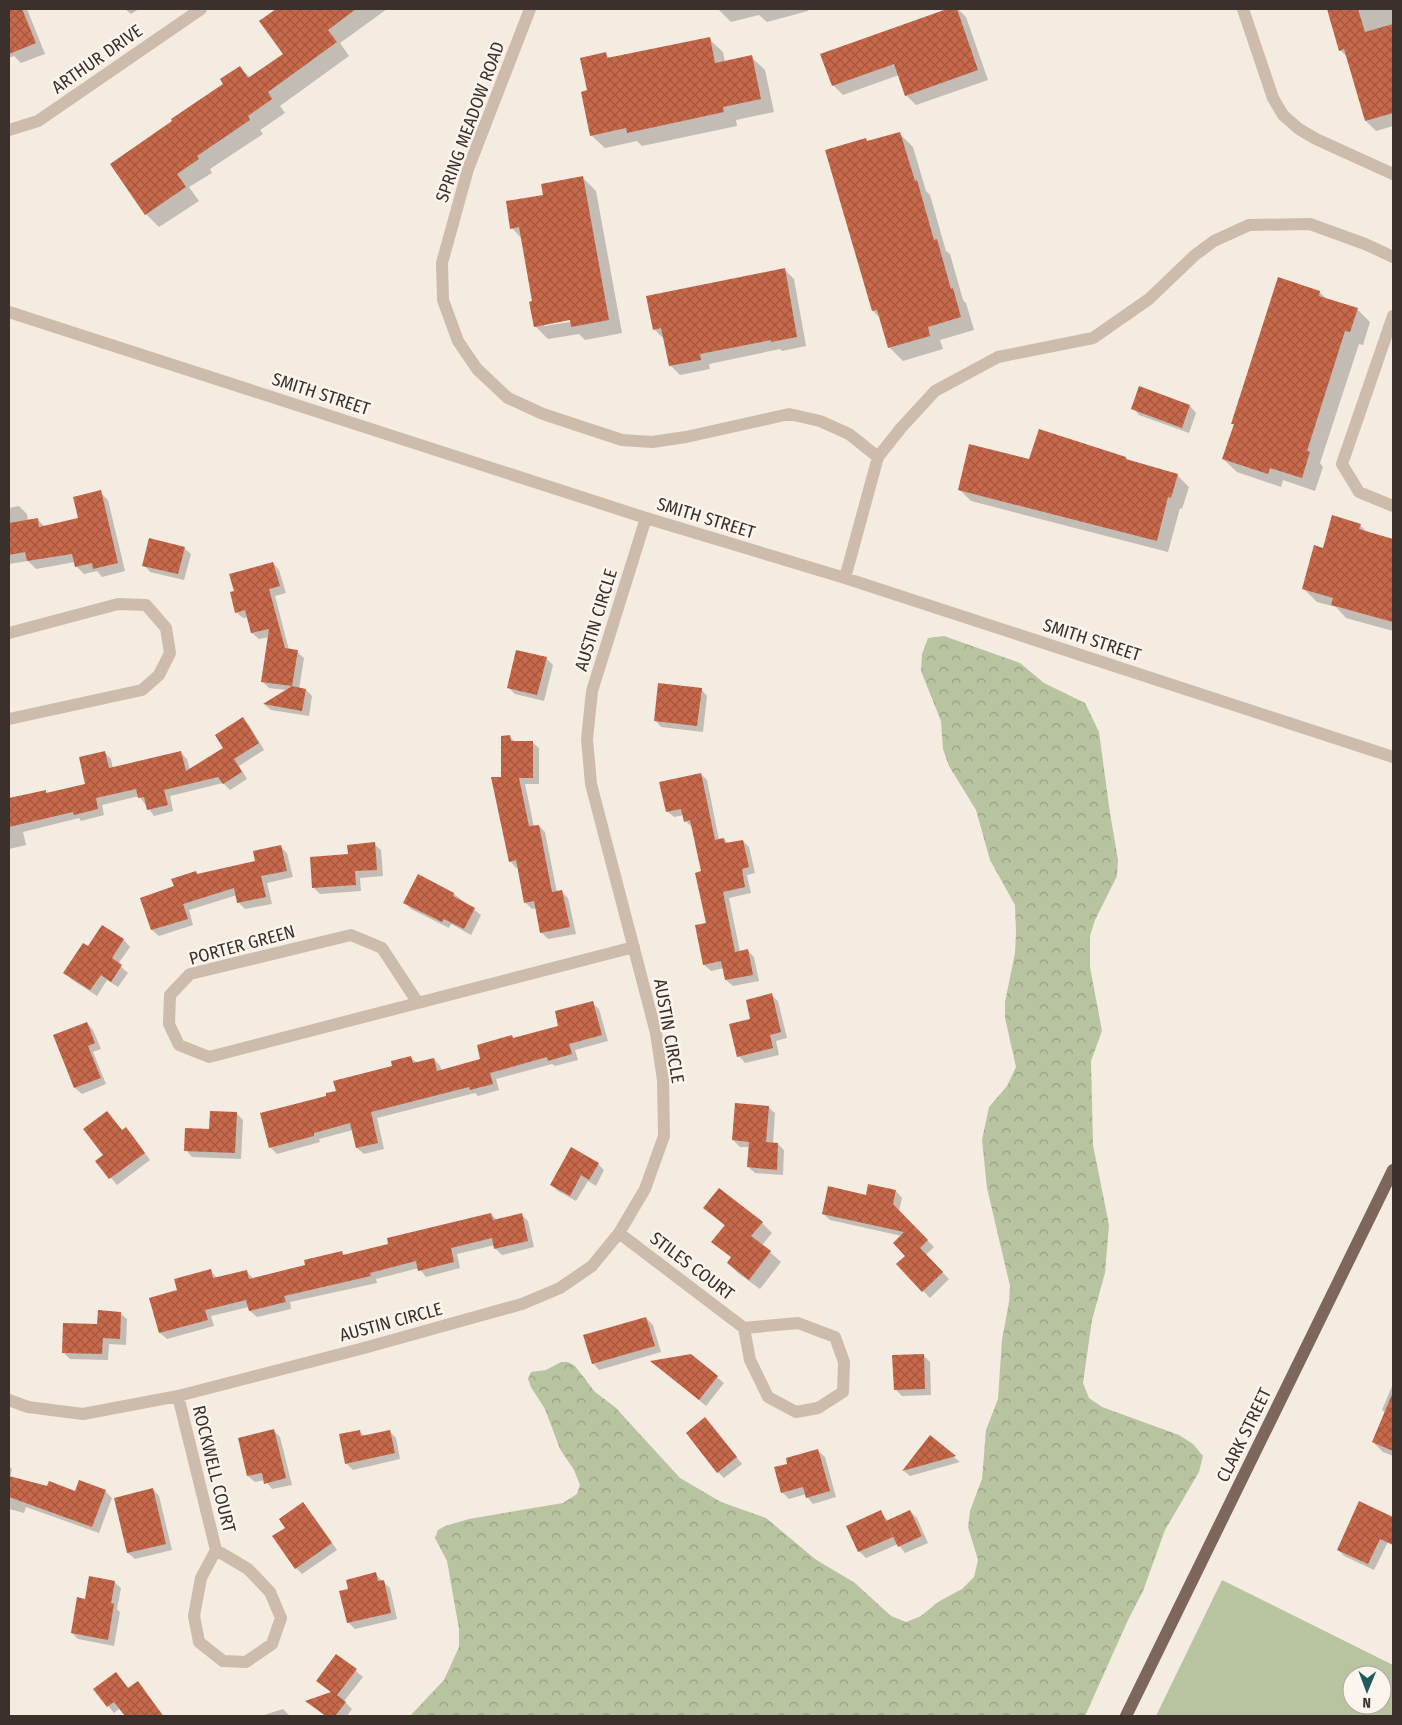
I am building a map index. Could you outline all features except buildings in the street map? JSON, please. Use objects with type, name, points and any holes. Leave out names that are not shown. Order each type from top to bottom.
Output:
[{"type":"main road","name":"CLARK STREET","points":[[1126,1716],[1393,1170]]},
{"type":"street","name":"ARTHUR DRIVE","points":[[9,130],[38,121],[201,9]]},
{"type":"street","name":"SPRING MEADOW ROAD","points":[[530,9],[468,168],[442,262],[443,300],[458,341],[477,369],[508,398],[543,414],[622,440],[652,442],[669,440],[789,414],[820,421],[848,434],[878,457]]},
{"type":"street","points":[[1243,9],[1273,98],[1283,115],[1299,129],[1316,139],[1393,174]]},
{"type":"street","points":[[845,578],[878,457],[901,428],[935,392],[998,357],[1093,338],[1149,299],[1214,241],[1249,225],[1310,224],[1365,244],[1393,257]]},
{"type":"street","name":"SMITH STREET","points":[[9,312],[646,518],[845,578],[1393,757]]},
{"type":"street","points":[[1393,316],[1342,464],[1359,492],[1393,506]]},
{"type":"street","name":"AUSTIN CIRCLE","points":[[9,1400],[28,1407],[83,1414],[178,1396],[355,1350],[522,1304],[560,1288],[592,1266],[619,1233],[645,1189],[664,1136],[663,1080],[656,1033],[591,784],[587,739],[592,691],[646,518]]},
{"type":"street","points":[[9,633],[118,604],[146,605],[166,628],[170,653],[159,676],[142,690],[9,719]]},
{"type":"street","name":"PORTER GREEN","points":[[418,1003],[382,948],[351,935],[190,974],[170,995],[168,1024],[179,1045],[209,1057],[418,1003],[634,947]]},
{"type":"street","name":"STILES COURT","points":[[619,1233],[744,1328]]},
{"type":"street","points":[[798,1323],[835,1337],[844,1362],[843,1392],[818,1408],[796,1412],[768,1397],[750,1360],[744,1328],[798,1323]]},
{"type":"street","name":"ROCKWELL COURT","points":[[178,1396],[216,1550],[202,1578],[194,1616],[200,1642],[223,1660],[246,1662],[272,1644],[281,1618],[270,1592],[248,1568],[216,1550]]},
{"type":"green space","points":[[944,636],[1020,663],[1044,683],[1085,703],[1099,732],[1118,860],[1117,876],[1095,920],[1090,936],[1090,967],[1102,1031],[1091,1061],[1093,1145],[1109,1225],[1105,1273],[1092,1320],[1083,1383],[1089,1398],[1102,1407],[1179,1435],[1193,1444],[1203,1456],[1199,1472],[1165,1530],[1143,1591],[1085,1716],[410,1716],[444,1680],[459,1647],[459,1629],[447,1561],[435,1538],[438,1530],[469,1519],[563,1503],[577,1494],[580,1485],[574,1470],[560,1449],[545,1409],[528,1379],[531,1372],[546,1370],[561,1362],[568,1362],[575,1366],[595,1392],[615,1407],[680,1478],[721,1502],[766,1518],[815,1559],[855,1583],[891,1616],[906,1622],[921,1616],[938,1602],[962,1589],[974,1577],[978,1560],[968,1527],[970,1511],[982,1479],[986,1430],[998,1399],[1002,1340],[1010,1286],[987,1188],[982,1140],[989,1107],[1007,1086],[1016,1067],[1005,1018],[1005,1002],[1015,953],[1016,933],[1015,905],[990,860],[976,810],[949,766],[943,749],[941,721],[921,671],[922,654],[928,638]]},
{"type":"green space","points":[[1222,1580],[1393,1665],[1393,1716],[1156,1716]]}]
